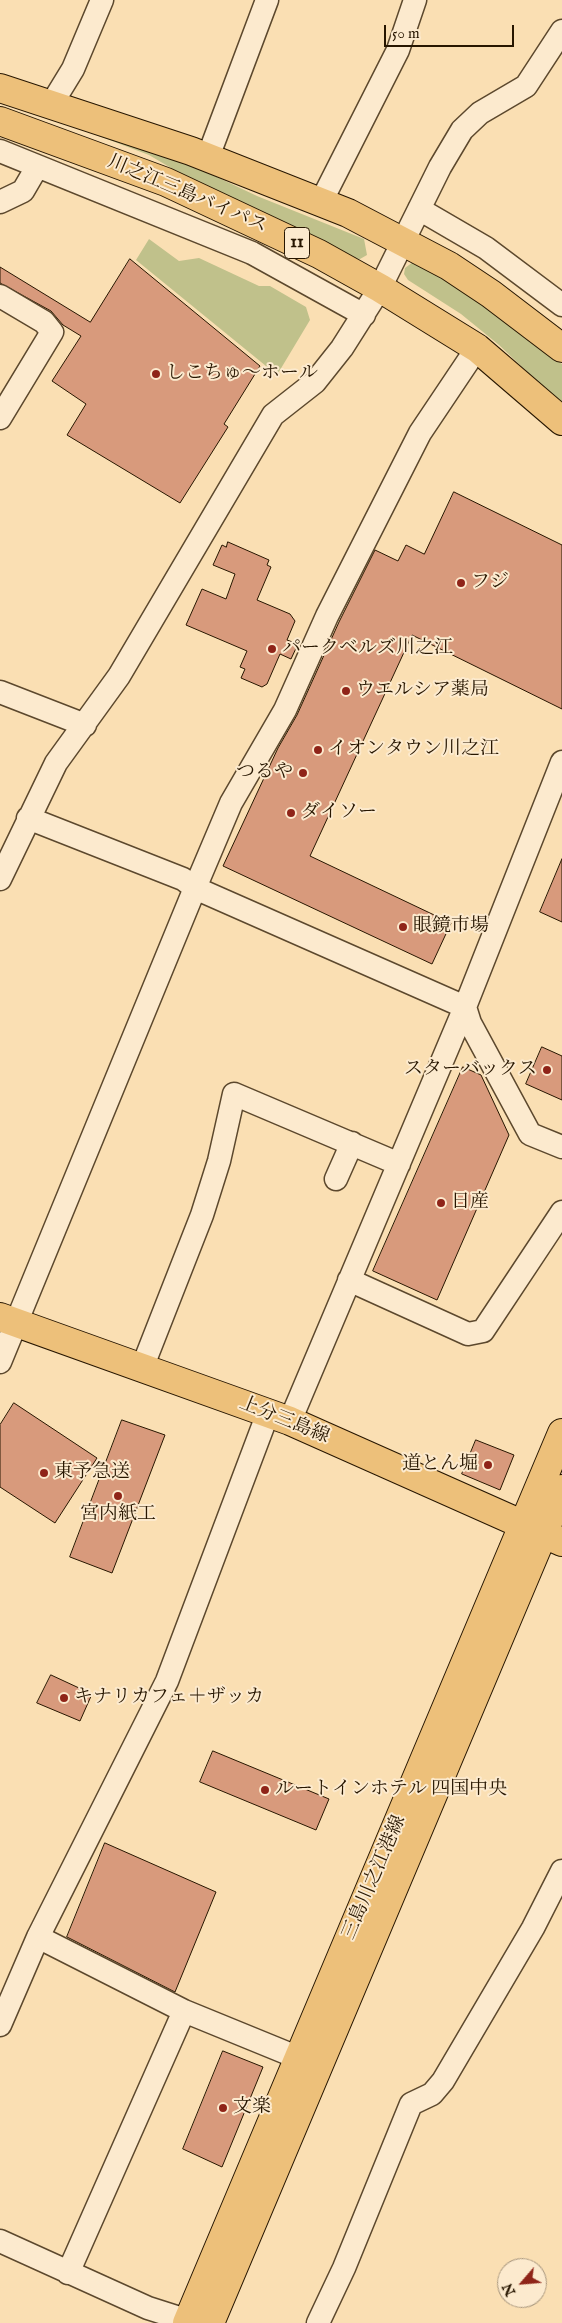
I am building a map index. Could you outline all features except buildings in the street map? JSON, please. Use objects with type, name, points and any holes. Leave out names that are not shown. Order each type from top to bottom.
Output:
[{"type":"main road","name":"川之江三島バイパス","points":[[0,88],[208,157],[321,202],[402,240],[449,266],[491,294],[562,348]]},
{"type":"main road","name":"川之江三島バイパス","points":[[0,121],[166,182],[319,254],[380,288],[476,348],[562,421]]},
{"type":"main road","name":"上分三島線","points":[[8,1320],[279,1417],[543,1534]]},
{"type":"main road","name":"三島川之江港線","points":[[195,2323],[299,2058],[543,1534],[562,1433]]},
{"type":"main road","name":"三島川之江港線","points":[[195,2323],[562,1489]]},
{"type":"street","points":[[52,105],[73,69],[102,0]]},
{"type":"street","points":[[208,157],[267,0]]},
{"type":"street","points":[[321,202],[398,50],[415,0]]},
{"type":"street","points":[[0,879],[56,762],[85,725],[119,676],[273,414],[315,382],[342,348],[364,315],[380,288],[402,240],[440,167],[462,130],[480,113],[526,86],[562,31]]},
{"type":"street","points":[[0,151],[252,253],[364,315]]},
{"type":"street","points":[[0,202],[14,197],[23,191],[37,167]]},
{"type":"street","points":[[419,209],[486,248],[562,304]]},
{"type":"street","points":[[0,296],[44,322],[52,332],[0,418]]},
{"type":"street","points":[[0,1362],[8,1320],[231,802],[285,710],[327,616],[420,433],[476,348]]},
{"type":"street","points":[[0,692],[85,725]]},
{"type":"street","points":[[0,2025],[38,1937],[167,1681],[279,1417],[350,1280],[465,1007],[562,762]]},
{"type":"street","points":[[28,818],[182,879],[195,888],[465,1007],[470,1023],[530,1134],[562,1147]]},
{"type":"street","points":[[142,1368],[202,1215],[219,1161],[234,1094],[398,1164]]},
{"type":"street","points":[[336,1179],[352,1143]]},
{"type":"street","points":[[350,1280],[468,1334],[482,1332],[562,1212]]},
{"type":"street","points":[[318,2323],[344,2268],[410,2104],[432,2094],[443,2081],[533,1928],[562,1871]]},
{"type":"street","points":[[38,1937],[184,2011],[299,2058]]},
{"type":"street","points":[[68,2273],[184,2011]]},
{"type":"street","points":[[0,2241],[148,2308],[195,2323]]},
{"type":"green space","points":[[70,125],[179,159],[257,196],[364,239],[367,255],[360,259],[351,258],[205,188],[149,155]]},
{"type":"green space","points":[[149,239],[179,261],[199,258],[259,286],[270,286],[306,307],[310,320],[277,375],[136,260]]},
{"type":"green space","points":[[413,262],[445,276],[466,290],[512,323],[562,364],[562,405],[499,345],[461,314],[408,280],[404,274],[405,268]]},
{"type":"place","name":"しこちゅ～ホール","points":[[156,374]]},
{"type":"place","name":"フジ","points":[[461,583]]},
{"type":"place","name":"パークベルズ川之江","points":[[272,649]]},
{"type":"place","name":"ウエルシア薬局","points":[[346,691]]},
{"type":"place","name":"イオンタウン川之江","points":[[318,750]]},
{"type":"place","name":"つるや","points":[[303,773]]},
{"type":"place","name":"ダイソー","points":[[291,813]]},
{"type":"place","name":"眼鏡市場","points":[[403,927]]},
{"type":"place","name":"スターバックス","points":[[547,1070]]},
{"type":"place","name":"日産","points":[[441,1203]]},
{"type":"place","name":"道とん堀","points":[[488,1465]]},
{"type":"place","name":"東予急送","points":[[44,1473]]},
{"type":"place","name":"宮内紙工","points":[[118,1496]]},
{"type":"place","name":"キナリカフェ＋ザッカ","points":[[64,1698]]},
{"type":"place","name":"ルートインホテル 四国中央","points":[[265,1790]]},
{"type":"place","name":"文楽","points":[[223,2108]]}]
